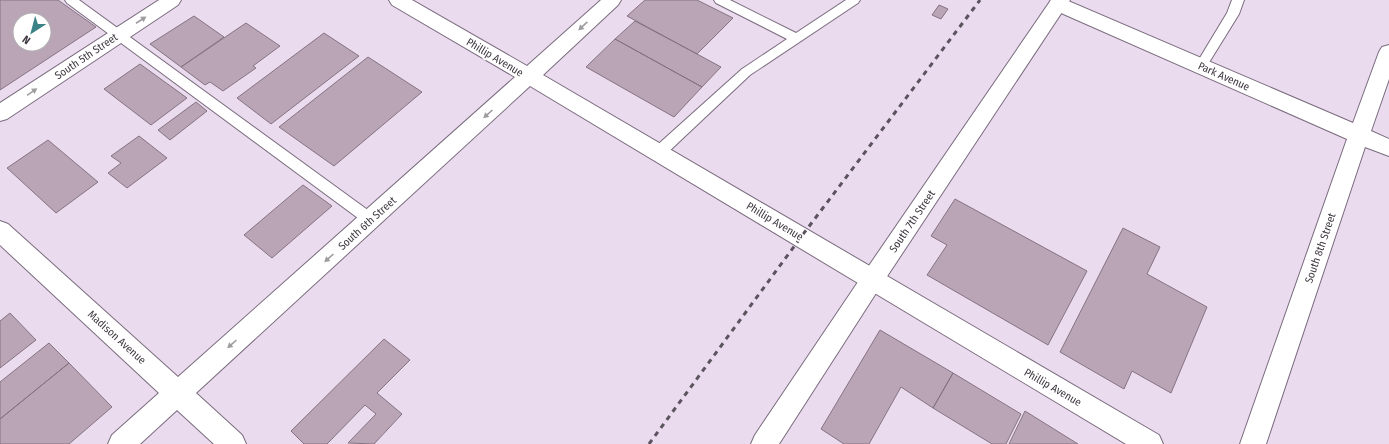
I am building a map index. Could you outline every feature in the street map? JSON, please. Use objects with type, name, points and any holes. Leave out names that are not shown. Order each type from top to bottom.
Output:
[{"type":"street","name":"South 5th Street","points":[[0,113],[172,0]]},
{"type":"street","name":"Phillip Avenue","points":[[398,0],[659,152],[1150,444]]},
{"type":"street","name":"South 6th Street","points":[[121,444],[371,220],[612,0]]},
{"type":"street","name":"Park Avenue","points":[[1060,2],[1201,66],[1389,148]]},
{"type":"street","name":"South 7th Street","points":[[764,444],[872,280],[1060,2]]},
{"type":"street","name":"South 8th Street","points":[[1253,444],[1389,52]]},
{"type":"street","name":"Madison Avenue","points":[[0,231],[178,392],[233,444]]},
{"type":"lane","points":[[71,0],[371,220]]},
{"type":"lane","points":[[720,0],[796,38]]},
{"type":"lane","points":[[659,152],[746,72],[854,0]]},
{"type":"lane","points":[[1201,66],[1233,14],[1238,0]]},
{"type":"building","points":[[0,0],[58,0],[96,27],[0,90]]},
{"type":"building","points":[[645,0],[697,0],[733,18],[697,54],[627,16]]},
{"type":"building","points":[[939,5],[948,9],[941,19],[932,15]]},
{"type":"building","points":[[194,16],[224,37],[181,67],[150,44]]},
{"type":"building","points":[[635,21],[721,67],[702,87],[615,39]]},
{"type":"building","points":[[246,23],[280,46],[253,66],[256,68],[223,91],[210,82],[205,85],[181,67]]},
{"type":"building","points":[[324,33],[359,56],[271,124],[237,98]]},
{"type":"building","points":[[615,39],[702,87],[674,117],[586,67]]},
{"type":"building","points":[[368,57],[422,92],[334,166],[279,127]]},
{"type":"building","points":[[140,64],[187,98],[151,125],[104,89]]},
{"type":"building","points":[[196,102],[207,111],[170,140],[158,130]]},
{"type":"building","points":[[139,136],[167,158],[127,188],[108,173],[121,163],[111,156]]},
{"type":"building","points":[[48,140],[98,182],[56,213],[7,168]]},
{"type":"building","points":[[303,185],[332,206],[272,258],[244,235]]},
{"type":"building","points":[[955,199],[1087,271],[1048,345],[927,275],[947,245],[931,236]]},
{"type":"building","points":[[1123,228],[1160,247],[1147,274],[1207,307],[1171,393],[1132,371],[1124,389],[1060,352]]},
{"type":"building","points":[[10,313],[36,340],[0,368],[0,321]]},
{"type":"building","points":[[880,330],[953,373],[933,408],[901,387],[869,444],[844,444],[821,429]]},
{"type":"building","points":[[384,339],[410,360],[377,393],[402,414],[374,444],[348,443],[376,414],[365,405],[327,444],[304,444],[291,431]]},
{"type":"building","points":[[49,343],[69,363],[0,419],[0,382]]},
{"type":"building","points":[[69,363],[112,407],[69,444],[0,444],[0,419]]},
{"type":"building","points":[[953,373],[1021,414],[1006,444],[992,444],[933,408]]},
{"type":"building","points":[[1025,411],[1078,444],[1009,444]]},
{"type":"railway","points":[[649,444],[801,237],[980,0]]}]
